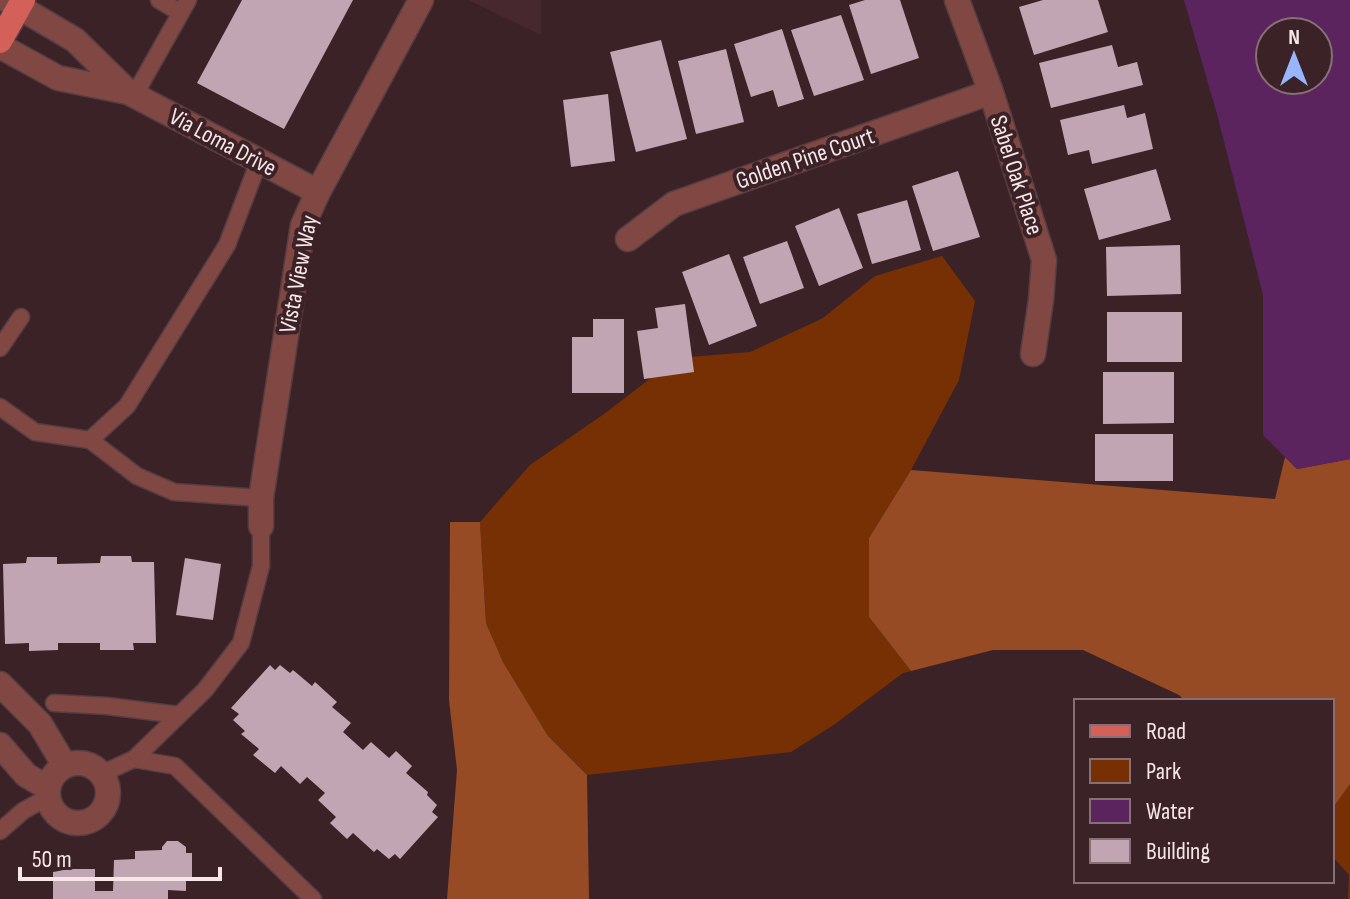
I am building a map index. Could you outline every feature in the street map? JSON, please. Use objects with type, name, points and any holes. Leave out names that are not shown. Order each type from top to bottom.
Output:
[{"type":"main road","points":[[0,43],[16,2]]},
{"type":"street","name":"Vista View Way","points":[[261,526],[261,498],[303,225],[421,0]]},
{"type":"street","name":"Sabel Oak Place","points":[[957,0],[991,92],[1044,260],[1033,354]]},
{"type":"street","name":"Via Loma Drive","points":[[16,2],[75,40],[131,94]]},
{"type":"street","name":"Via Loma Drive","points":[[0,43],[58,78],[131,94],[318,192]]},
{"type":"street","name":"Golden Pine Court","points":[[628,239],[674,204],[991,92]]},
{"type":"street","points":[[0,684],[9,710],[40,724],[65,766]]},
{"type":"street","points":[[0,745],[26,775],[48,792]]},
{"type":"street","points":[[80,763],[91,766],[101,774],[107,790],[101,812],[86,822],[74,823],[53,810],[48,792],[54,774],[65,766],[80,763]]},
{"type":"lane","points":[[131,94],[185,6],[159,0]]},
{"type":"lane","points":[[90,440],[127,406],[227,245],[259,161]]},
{"type":"lane","points":[[0,348],[21,317]]},
{"type":"lane","points":[[0,407],[35,432],[90,440],[137,476],[174,492],[261,498]]},
{"type":"lane","points":[[101,774],[134,759],[205,690],[241,643],[261,566],[261,526]]},
{"type":"lane","points":[[54,703],[179,715]]},
{"type":"lane","points":[[134,759],[175,766],[313,899]]},
{"type":"lane","points":[[0,831],[48,792]]},
{"type":"shaded area","points":[[468,0],[541,0],[541,35]]},
{"type":"shaded area","points":[[1285,457],[1297,469],[1350,459],[1350,784],[1334,806],[1334,699],[1183,699],[1083,650],[993,650],[911,671],[869,617],[869,538],[911,470],[1275,499]]},
{"type":"shaded area","points":[[450,522],[480,522],[486,623],[503,662],[548,736],[587,775],[589,899],[447,899],[457,770],[449,700]]},
{"type":"green space","points":[[942,256],[975,301],[959,380],[911,470],[869,538],[869,617],[911,671],[903,673],[835,724],[791,752],[587,775],[548,736],[503,662],[486,623],[480,522],[530,465],[677,358],[750,352],[823,318],[875,276]]},
{"type":"green space","points":[[1350,784],[1350,899],[1349,875],[1334,858],[1334,806]]},
{"type":"water","points":[[1184,0],[1350,0],[1350,459],[1297,469],[1263,435],[1263,295]]},
{"type":"building","points":[[242,0],[353,0],[284,129],[197,83]]},
{"type":"building","points":[[865,0],[900,0],[919,58],[871,74],[849,5]]},
{"type":"building","points":[[1043,0],[1098,0],[1108,32],[1034,55],[1019,7]]},
{"type":"building","points":[[841,15],[864,80],[814,96],[791,30]]},
{"type":"building","points":[[782,29],[804,99],[778,107],[773,90],[751,97],[734,44]]},
{"type":"building","points":[[661,40],[687,139],[636,152],[610,52]]},
{"type":"building","points":[[1112,45],[1118,67],[1137,62],[1143,85],[1051,108],[1039,63]]},
{"type":"building","points":[[726,49],[744,122],[696,134],[678,61]]},
{"type":"building","points":[[608,94],[615,161],[571,167],[563,100]]},
{"type":"building","points":[[1124,105],[1127,118],[1145,113],[1153,149],[1092,164],[1089,150],[1068,155],[1060,120]]},
{"type":"building","points":[[1156,169],[1171,220],[1099,240],[1084,189]]},
{"type":"building","points":[[958,171],[980,237],[933,251],[912,186]]},
{"type":"building","points":[[907,200],[921,250],[872,264],[857,214]]},
{"type":"building","points":[[839,208],[863,268],[819,286],[795,226]]},
{"type":"building","points":[[787,241],[804,288],[760,304],[743,257]]},
{"type":"building","points":[[1180,245],[1181,294],[1107,296],[1106,247]]},
{"type":"building","points":[[729,254],[757,326],[709,345],[682,272]]},
{"type":"building","points":[[685,304],[694,372],[644,379],[637,331],[658,328],[655,308]]},
{"type":"building","points":[[1107,312],[1182,312],[1182,362],[1107,362]]},
{"type":"building","points":[[593,319],[624,319],[624,393],[572,393],[572,337],[593,337]]},
{"type":"building","points":[[1103,372],[1174,372],[1174,423],[1103,424]]},
{"type":"building","points":[[1095,434],[1173,434],[1173,481],[1095,481]]},
{"type":"building","points":[[101,556],[131,556],[132,562],[154,562],[156,643],[133,643],[134,650],[100,650],[100,643],[58,643],[58,650],[29,651],[29,643],[5,644],[3,564],[26,563],[27,557],[57,557],[57,564],[100,563]]},
{"type":"building","points":[[185,558],[221,564],[213,620],[176,615]]},
{"type":"building","points":[[270,665],[275,670],[280,665],[290,673],[293,670],[312,686],[315,682],[337,702],[332,707],[351,723],[343,732],[363,750],[371,742],[389,758],[396,751],[412,766],[406,773],[428,792],[427,795],[437,805],[432,812],[438,817],[400,859],[395,854],[389,859],[377,849],[374,852],[353,833],[347,839],[330,823],[336,817],[318,800],[325,793],[307,777],[300,784],[281,766],[275,773],[253,755],[259,749],[241,734],[245,731],[233,720],[239,714],[231,708]]},
{"type":"building","points":[[167,841],[178,841],[186,847],[186,853],[192,853],[192,880],[186,880],[186,891],[168,890],[168,899],[53,899],[53,872],[95,869],[95,891],[113,891],[114,860],[135,859],[135,851],[162,850]]}]
